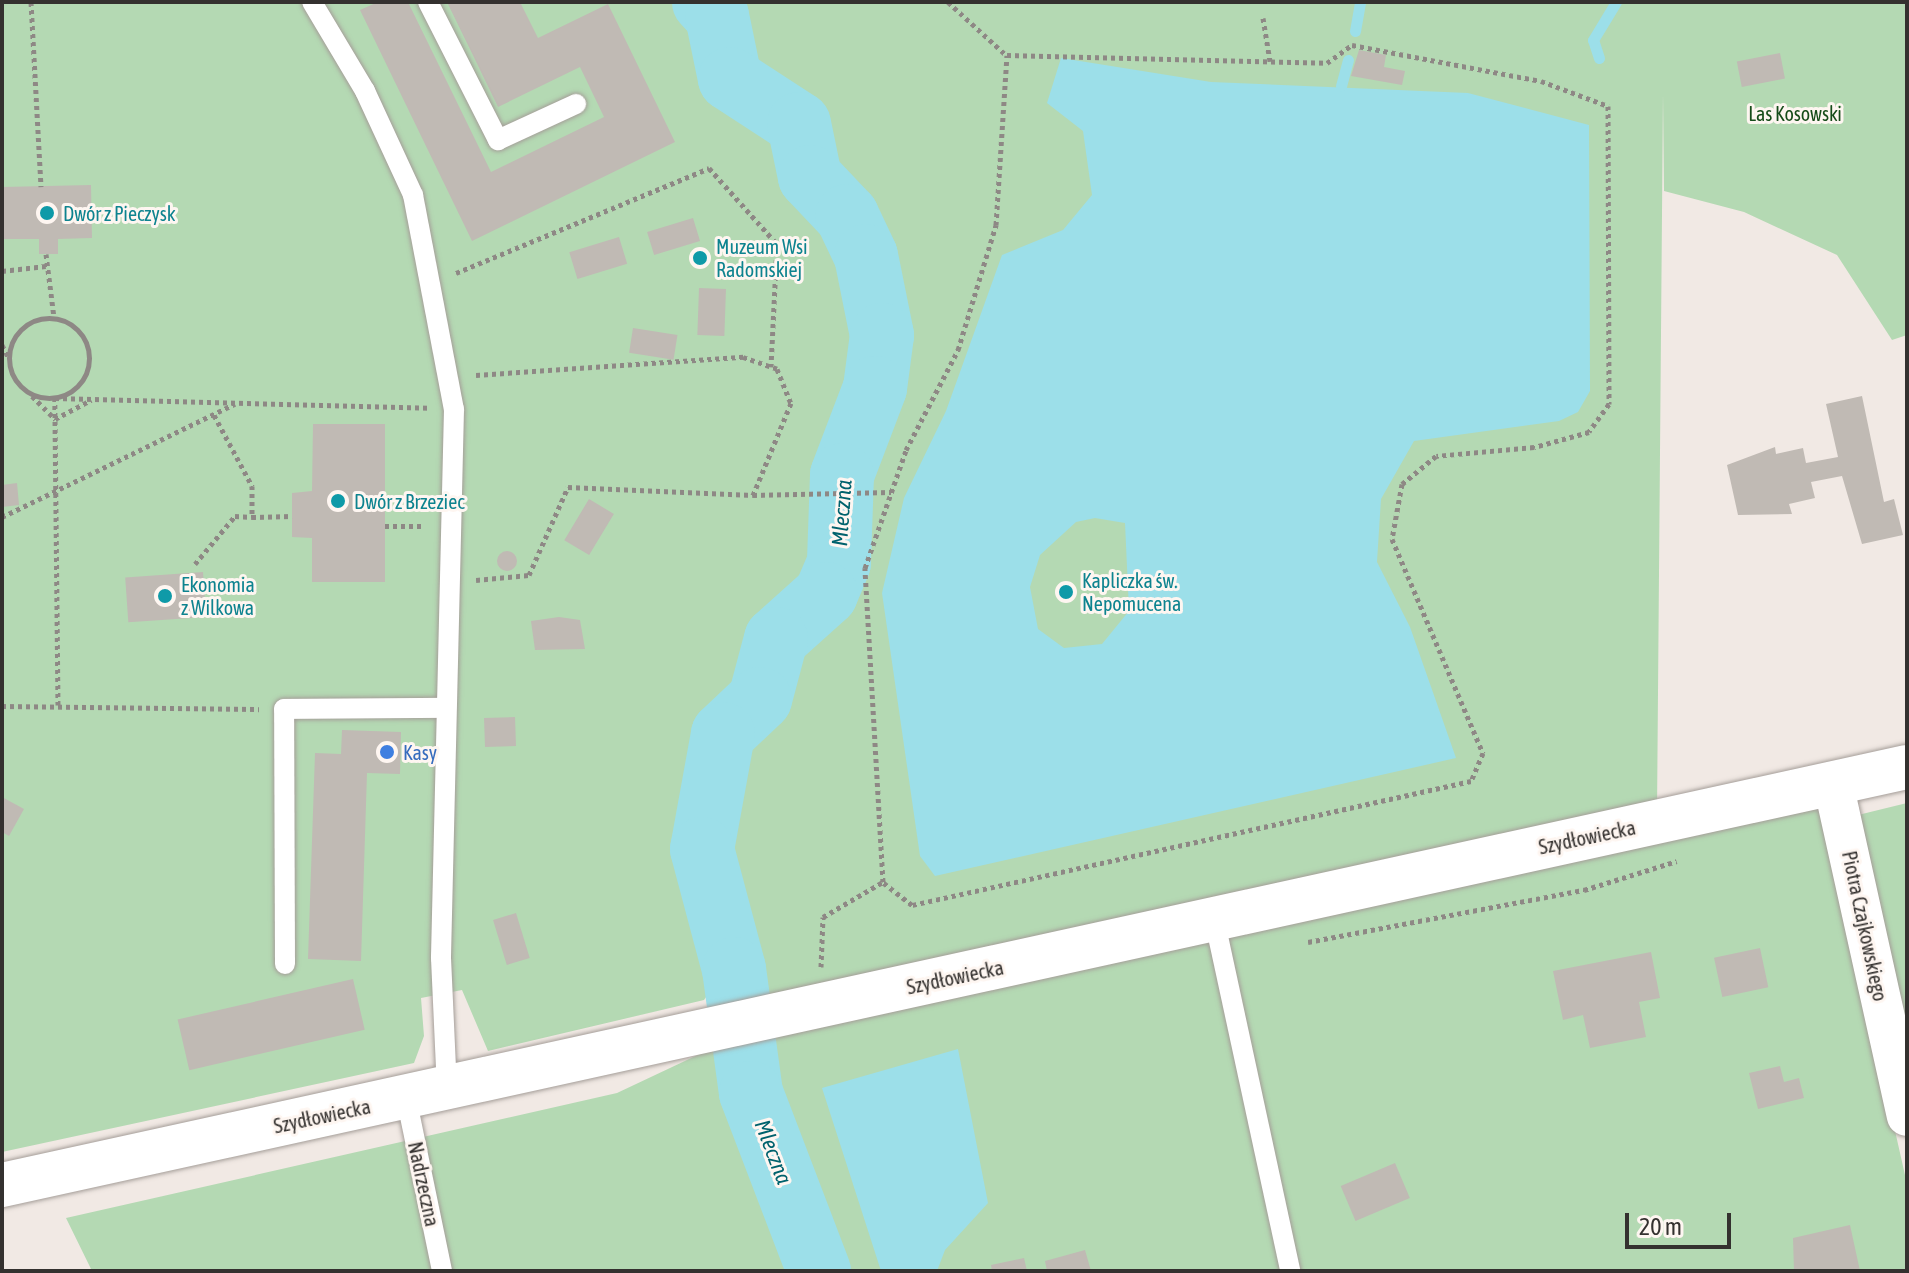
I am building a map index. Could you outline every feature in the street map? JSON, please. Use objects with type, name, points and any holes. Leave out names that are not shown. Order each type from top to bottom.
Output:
[{"type":"street","name":"Szydłowiecka","points":[[2,1185],[1907,767]]},
{"type":"street","name":"Piotra Czajkowskiego","points":[[1833,783],[1907,1116]]},
{"type":"lane","points":[[428,2],[498,140],[576,104]]},
{"type":"lane","name":"Nadrzeczna","points":[[320,4],[408,184],[454,409],[445,708],[426,1093],[442,1271]]},
{"type":"lane","points":[[285,964],[284,709],[445,708]]},
{"type":"lane","points":[[1214,918],[1290,1271]]},
{"type":"path","points":[[31,2],[41,187]]},
{"type":"path","points":[[948,2],[1007,55],[1327,63],[1352,45],[1541,81],[1608,106],[1609,404],[1589,432],[1534,447],[1436,456],[1402,484],[1392,539],[1483,753],[1471,781],[912,905],[883,882],[865,568],[891,492],[958,350],[996,225],[1007,55]]},
{"type":"path","points":[[1263,18],[1270,61]]},
{"type":"path","points":[[429,284],[709,168],[777,244],[771,367],[791,403],[753,495]]},
{"type":"path","points":[[46,254],[54,317]]},
{"type":"path","points":[[2,271],[46,266]]},
{"type":"path","points":[[9,358],[17,332],[54,317]]},
{"type":"path","points":[[54,317],[79,331],[89,357],[79,384],[55,398]]},
{"type":"path","points":[[2,345],[28,392],[55,419]]},
{"type":"path","points":[[447,377],[743,357],[771,367]]},
{"type":"path","points":[[28,392],[55,398],[454,409]]},
{"type":"path","points":[[55,398],[58,705]]},
{"type":"path","points":[[55,419],[92,399]]},
{"type":"path","points":[[2,517],[55,495],[236,404]]},
{"type":"path","points":[[214,415],[252,486],[252,517]]},
{"type":"path","points":[[449,583],[529,575],[568,487],[753,495],[891,492]]},
{"type":"path","points":[[195,564],[235,516],[292,516]]},
{"type":"path","points":[[385,526],[451,526]]},
{"type":"path","points":[[2,706],[284,709]]},
{"type":"path","points":[[799,1011],[818,928],[883,882]]},
{"type":"green space","name":"Las Kosowski","points":[[2,2],[1907,2],[1907,335],[1892,340],[1837,255],[1744,212],[1664,191],[1663,94],[1657,814],[1823,776],[1830,842],[1907,1184],[1907,1271],[92,1271],[66,1218],[617,1093],[723,1043],[713,987],[704,1000],[488,1051],[462,990],[421,998],[424,1036],[414,1063],[2,1152]]},
{"type":"green space","points":[[1907,803],[1907,1033],[1858,815]]},
{"type":"water","points":[[1061,58],[1211,82],[1468,93],[1589,125],[1590,391],[1578,412],[1559,421],[1414,441],[1381,499],[1377,562],[1410,627],[1456,758],[935,876],[920,856],[882,593],[904,498],[946,411],[1002,255],[1063,230],[1092,195],[1083,131],[1047,103]],"holes":[[[1095,518],[1125,523],[1129,611],[1102,644],[1064,648],[1038,629],[1030,587],[1040,555],[1076,522]]]},
{"type":"water","points":[[958,1049],[988,1203],[945,1250],[937,1271],[881,1271],[822,1088]]},
{"type":"building","points":[[378,2],[408,2],[491,172],[604,117],[580,67],[498,107],[447,2],[520,2],[538,38],[608,4],[675,142],[472,241],[360,10]]},
{"type":"building","points":[[1359,50],[1386,55],[1384,67],[1405,71],[1402,85],[1351,76]]},
{"type":"building","points":[[1780,53],[1785,79],[1742,87],[1737,61]]},
{"type":"building","name":"Dwór z Pieczysk","points":[[91,185],[92,238],[58,239],[58,254],[39,254],[39,239],[2,239],[2,187]]},
{"type":"building","points":[[693,218],[700,241],[654,255],[647,232]]},
{"type":"building","points":[[619,237],[627,264],[577,279],[569,252]]},
{"type":"building","points":[[699,288],[726,289],[724,336],[697,335]]},
{"type":"building","points":[[633,328],[677,335],[674,360],[629,353]]},
{"type":"building","points":[[1862,396],[1884,502],[1894,499],[1903,535],[1862,544],[1842,476],[1811,482],[1815,498],[1789,504],[1792,514],[1738,515],[1727,465],[1775,447],[1776,454],[1803,448],[1806,463],[1838,457],[1826,404]]},
{"type":"building","name":"Dwór z Brzeziec","points":[[313,424],[385,424],[385,582],[312,582],[312,538],[292,537],[292,493],[312,491]]},
{"type":"building","points":[[17,483],[19,505],[2,507],[2,485]]},
{"type":"building","points":[[589,499],[614,514],[589,555],[564,540]]},
{"type":"building","points":[[507,551],[514,554],[517,561],[514,568],[507,571],[500,568],[497,561],[500,554]]},
{"type":"building","name":"Ekonomia z Wilkowa","points":[[203,572],[206,617],[128,622],[125,577]]},
{"type":"building","points":[[559,617],[580,620],[585,649],[535,650],[531,621]]},
{"type":"building","points":[[515,717],[516,746],[485,747],[484,718]]},
{"type":"building","points":[[342,730],[401,732],[400,774],[367,773],[361,961],[308,959],[315,753],[341,754]]},
{"type":"building","points":[[2,797],[24,809],[9,836],[2,832]]},
{"type":"building","points":[[516,913],[530,958],[507,965],[493,920]]},
{"type":"building","points":[[1760,948],[1768,987],[1722,997],[1714,958]]},
{"type":"building","points":[[1651,952],[1660,998],[1639,1002],[1646,1037],[1590,1048],[1583,1015],[1563,1020],[1553,971]]},
{"type":"building","points":[[353,979],[365,1030],[189,1070],[178,1019]]},
{"type":"building","points":[[1780,1066],[1784,1082],[1799,1078],[1804,1098],[1758,1109],[1749,1073]]},
{"type":"building","points":[[1395,1163],[1410,1198],[1356,1221],[1341,1186]]},
{"type":"building","points":[[1850,1225],[1860,1271],[1794,1271],[1793,1238]]},
{"type":"building","points":[[1085,1250],[1091,1271],[1047,1271],[1045,1261]]},
{"type":"building","points":[[1024,1258],[1027,1271],[992,1271],[991,1265]]},
{"type":"waterway","name":"Mleczna","points":[[704,2],[717,16],[730,79],[799,124],[810,177],[847,216],[866,256],[882,335],[875,388],[842,475],[839,563],[826,594],[776,639],[760,699],[723,734],[702,849],[734,969],[751,1093],[819,1271]]},
{"type":"waterway","points":[[1355,31],[1360,2]]},
{"type":"waterway","points":[[1599,58],[1593,40],[1616,2]]},
{"type":"waterway","points":[[1341,86],[1348,60]]},
{"type":"place","name":"Dwór z Pieczysk","points":[[47,213]]},
{"type":"place","name":"Muzeum Wsi Radomskiej","points":[[700,258]]},
{"type":"place","name":"Dwór z Brzeziec","points":[[338,501]]},
{"type":"place","name":"Kapliczka św. Nepomucena","points":[[1066,592]]},
{"type":"place","name":"Ekonomia z Wilkowa","points":[[165,596]]},
{"type":"place","name":"Kasy","points":[[387,752]]}]
